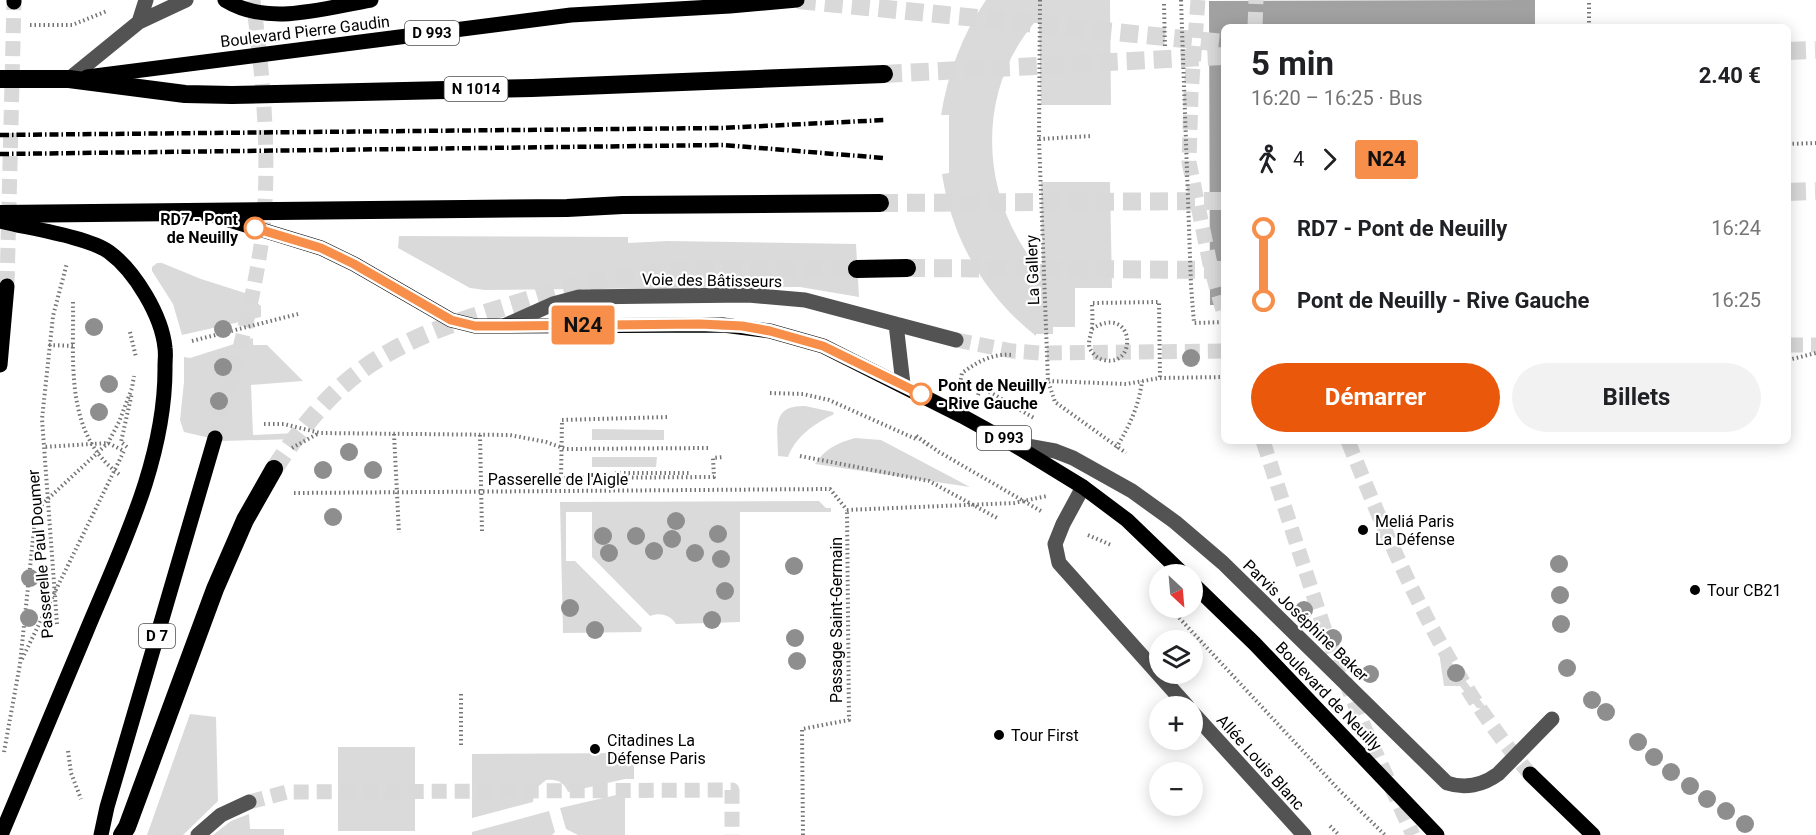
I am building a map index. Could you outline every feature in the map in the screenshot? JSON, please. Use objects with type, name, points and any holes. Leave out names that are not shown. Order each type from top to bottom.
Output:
[{"type":"highway","name":"N 1014","points":[[69,79],[185,94],[232,95],[532,88],[884,74]]},
{"type":"highway","points":[[0,79],[69,79]]},
{"type":"highway","points":[[0,214],[879,203]]},
{"type":"highway","points":[[858,269],[907,268]]},
{"type":"highway","points":[[122,835],[127,827],[215,590],[245,520],[274,469]]},
{"type":"main road","points":[[225,0],[245,11],[279,15],[371,0]]},
{"type":"main road","name":"Boulevard Pierre Gaudin","points":[[69,79],[571,15],[797,0]]},
{"type":"main road","name":"D 993","points":[[204,212],[321,248],[354,264],[451,320],[475,326],[700,324],[742,326],[770,331],[823,346],[903,384],[1011,442],[1083,487],[1127,520],[1173,564]]},
{"type":"main road","points":[[0,221],[89,242],[107,251],[127,269],[147,298],[165,347],[164,402],[151,463],[130,526],[1,835]]},
{"type":"main road","points":[[0,365],[7,286]]},
{"type":"main road","name":"D 7","points":[[101,835],[107,807],[215,438]]},
{"type":"main road","name":"Boulevard de Neuilly","points":[[1203,594],[1255,644],[1437,835]]},
{"type":"main road","points":[[1530,774],[1593,835]]},
{"type":"street","points":[[139,22],[146,0]]},
{"type":"street","points":[[69,79],[139,22],[186,0]]},
{"type":"street","name":"Voie des Bâtisseurs","points":[[504,326],[553,304],[579,297],[748,295],[805,300],[956,340]]},
{"type":"street","points":[[896,324],[903,384]]},
{"type":"street","name":"Parvis Joséphine Baker","points":[[1011,442],[1055,451],[1073,458],[1132,491],[1175,522],[1223,563],[1448,783],[1461,786],[1476,785],[1491,779],[1552,719]]},
{"type":"street","points":[[1083,487],[1055,544],[1059,563],[1178,696]]},
{"type":"street","name":"Allée Louis Blanc","points":[[1203,724],[1304,835]]},
{"type":"street","points":[[198,835],[221,815],[249,802]]},
{"type":"path","name":"La Gallery","points":[[1040,0],[1039,139],[1048,381]]},
{"type":"path","points":[[1181,0],[1194,323],[1221,322]]},
{"type":"path","points":[[1589,0],[1589,24]]},
{"type":"path","points":[[1164,4],[1166,46]]},
{"type":"path","points":[[21,25],[72,25],[114,8]]},
{"type":"path","points":[[1039,139],[1091,136]]},
{"type":"path","points":[[1791,144],[1816,143]]},
{"type":"path","name":"Passerelle Paul Doumer","points":[[58,632],[43,447],[43,401],[53,316],[67,263],[77,267]]},
{"type":"path","points":[[1092,329],[1101,323],[1112,322],[1121,326],[1127,334],[1128,345],[1124,354],[1115,360],[1105,361],[1096,357],[1090,348],[1092,303],[1159,302],[1160,378]]},
{"type":"path","points":[[73,303],[75,395],[80,420],[99,456],[126,479]]},
{"type":"path","points":[[127,322],[137,362]]},
{"type":"path","points":[[49,345],[74,346]]},
{"type":"path","points":[[1791,359],[1816,353]]},
{"type":"path","points":[[959,392],[962,373],[977,362],[1012,354]]},
{"type":"path","points":[[2,759],[20,664],[36,510],[108,443],[119,422],[132,387],[135,370]]},
{"type":"path","points":[[1129,455],[1055,402],[1048,381],[1126,384],[1160,378],[1221,377]]},
{"type":"path","points":[[1116,448],[1128,429],[1136,409],[1142,381]]},
{"type":"path","points":[[770,393],[803,394],[829,400],[891,426],[928,445],[915,435],[939,452],[1063,524],[1117,549]]},
{"type":"path","points":[[667,417],[562,420],[561,478],[714,477],[714,458],[723,457]]},
{"type":"path","points":[[264,424],[284,424],[320,433],[518,436],[566,449],[708,448]]},
{"type":"path","points":[[295,448],[320,433]]},
{"type":"path","points":[[394,434],[399,533]]},
{"type":"path","points":[[480,435],[482,532]]},
{"type":"path","points":[[20,664],[124,451],[108,443],[43,447]]},
{"type":"path","points":[[800,456],[929,481],[999,519]]},
{"type":"path","points":[[615,473],[689,473]]},
{"type":"path","name":"Passerelle de l'Aigle","points":[[294,493],[830,489],[848,510]]},
{"type":"path","points":[[848,510],[1014,503],[1051,495]]},
{"type":"path","name":"Passage Saint-Germain","points":[[803,835],[802,729],[849,720],[848,510]]},
{"type":"path","points":[[1179,618],[1340,791],[1385,835]]},
{"type":"path","points":[[461,694],[461,747]]},
{"type":"path","points":[[67,748],[71,773],[84,804]]},
{"type":"shaded area","points":[[986,0],[1110,0],[1111,105],[1041,105],[1039,23],[1034,23],[1015,51],[1002,80],[994,112],[992,144],[995,175],[1003,207],[1017,236],[1035,264],[1042,264],[1041,182],[1110,182],[1112,288],[1075,288],[1075,327],[1053,327],[1053,334],[1036,334],[1036,336],[1017,320],[986,284],[962,243],[947,198],[942,174],[949,173],[949,115],[941,115],[944,99],[963,41]]},
{"type":"shaded area","points":[[1535,0],[1535,24],[1221,24],[1221,305],[1210,305],[1209,1]]},
{"type":"shaded area","points":[[399,236],[628,237],[628,243],[668,241],[856,244],[859,297],[800,287],[485,290],[470,288],[398,248]]},
{"type":"shaded area","points":[[157,263],[245,293],[261,306],[261,317],[182,335],[173,304],[152,271],[152,267]]},
{"type":"shaded area","points":[[253,338],[253,345],[267,345],[303,381],[251,385],[253,435],[295,433],[295,439],[223,441],[184,432],[180,420],[184,357],[190,358]]},
{"type":"shaded area","points":[[805,406],[834,414],[806,431],[788,457],[778,456],[777,428],[781,415],[794,407]]},
{"type":"shaded area","points":[[592,429],[664,430],[664,440],[592,440]]},
{"type":"shaded area","points":[[855,438],[881,440],[970,487],[815,464],[832,447]]},
{"type":"shaded area","points":[[592,457],[657,457],[656,467],[592,467]]},
{"type":"shaded area","points":[[819,501],[826,508],[831,508],[831,512],[740,512],[740,622],[676,624],[665,615],[650,616],[592,557],[592,512],[566,512],[566,561],[575,561],[642,628],[641,632],[563,633],[560,502]]},
{"type":"shaded area","points":[[1442,655],[1446,655],[1487,709],[1477,708],[1460,686],[1444,686],[1440,659]]},
{"type":"shaded area","points":[[190,714],[216,717],[218,801],[183,835],[147,835]]},
{"type":"shaded area","points":[[338,747],[415,747],[415,831],[338,831]]},
{"type":"shaded area","points":[[634,753],[634,779],[568,792],[560,782],[546,780],[535,789],[533,802],[472,818],[472,754]]},
{"type":"shaded area","points":[[625,793],[625,835],[578,835],[566,829],[560,808]]},
{"type":"shaded area","points":[[549,811],[555,832],[552,835],[472,835],[472,832]]},
{"type":"shaded area","points":[[249,814],[250,829],[284,829],[284,835],[213,835],[231,821]]},
{"type":"tunnel","points":[[215,438],[248,314],[265,209],[265,119],[253,0]]},
{"type":"tunnel","points":[[798,0],[1221,43]]},
{"type":"tunnel","points":[[1198,0],[1189,162],[1210,264],[1221,303]]},
{"type":"tunnel","points":[[1255,24],[1256,0]]},
{"type":"tunnel","points":[[7,286],[14,2]]},
{"type":"tunnel","points":[[1791,51],[1816,50]]},
{"type":"tunnel","points":[[884,74],[1221,56]]},
{"type":"tunnel","points":[[1791,192],[1816,191]]},
{"type":"tunnel","points":[[880,203],[1221,201]]},
{"type":"tunnel","points":[[907,268],[1221,270]]},
{"type":"tunnel","points":[[274,469],[310,419],[338,389],[354,376],[402,345],[464,320],[574,287],[639,274],[721,269],[857,269]]},
{"type":"tunnel","points":[[956,340],[1012,351],[1040,353],[1221,351]]},
{"type":"tunnel","points":[[1791,345],[1816,345]]},
{"type":"tunnel","points":[[1264,444],[1326,634],[1365,729],[1413,835]]},
{"type":"tunnel","points":[[1349,444],[1404,572],[1448,657],[1500,737],[1530,774]]},
{"type":"tunnel","points":[[249,802],[287,792],[732,790],[732,835]]},
{"type":"railway","points":[[0,135],[722,128],[885,120]]},
{"type":"railway","points":[[0,154],[723,145],[884,158]]},
{"type":"bus line","name":"N24","points":[[255,228],[321,248],[354,264],[441,315],[461,323],[475,326],[700,324],[742,326],[770,331],[823,346],[921,394]]},
{"type":"place","name":"RD7 - Pont de Neuilly","points":[[255,228]]},
{"type":"place","name":"Pont de Neuilly - Rive Gauche","points":[[921,394]]},
{"type":"place","name":"Meliá Paris La Défense","points":[[1363,530]]},
{"type":"place","name":"Tour CB21","points":[[1695,590]]},
{"type":"place","name":"Tour First","points":[[999,735]]},
{"type":"place","name":"Citadines La Défense Paris","points":[[595,749]]}]
